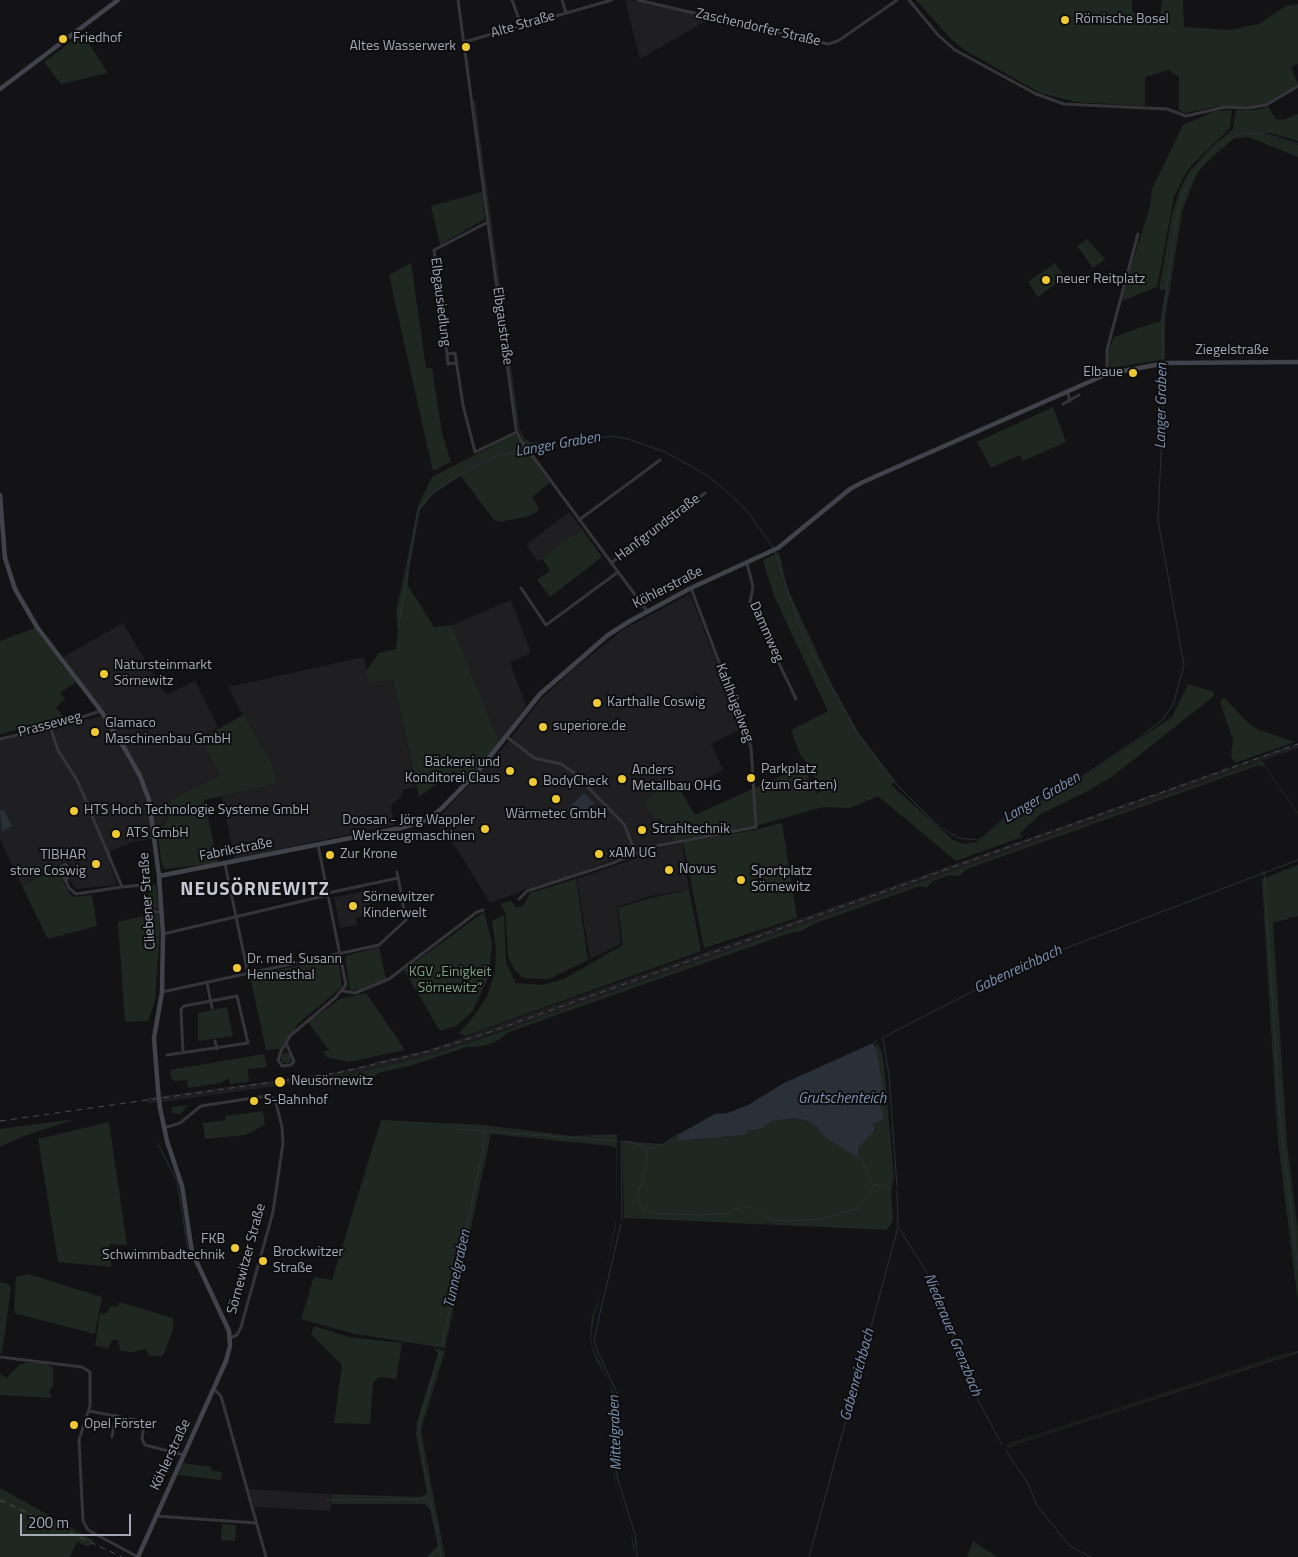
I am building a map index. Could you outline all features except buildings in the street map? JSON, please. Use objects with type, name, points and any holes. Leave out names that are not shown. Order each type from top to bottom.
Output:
[{"type":"street","points":[[0,90],[118,0]]},
{"type":"street","name":"Elbgaustraße","points":[[458,0],[517,432],[579,520],[647,611]]},
{"type":"street","points":[[512,0],[521,25]]},
{"type":"street","points":[[562,0],[566,13]]},
{"type":"street","name":"Alte Straße","points":[[464,42],[612,0]]},
{"type":"street","name":"Zaschendorfer Straße","points":[[638,0],[828,44],[838,41],[897,0]]},
{"type":"street","points":[[909,0],[950,46],[1036,94],[1074,106],[1167,109],[1186,116],[1212,110],[1266,105],[1298,86]]},
{"type":"street","name":"Elbgausiedlung","points":[[456,364],[448,364],[434,250],[488,222]]},
{"type":"street","points":[[1107,374],[1107,350],[1138,234]]},
{"type":"street","name":"Elbgausiedlung","points":[[447,354],[455,353],[464,410],[475,452],[517,432]]},
{"type":"street","name":"Ziegelstraße","points":[[1166,363],[1298,362]]},
{"type":"street","name":"Köhlerstraße","points":[[318,845],[410,826],[427,820],[466,784],[507,737],[540,694],[608,635],[647,611],[691,588],[778,548],[856,485],[1107,374],[1166,363]]},
{"type":"street","points":[[1067,391],[1070,401]]},
{"type":"street","points":[[1063,404],[1079,396]]},
{"type":"street","points":[[579,520],[660,460]]},
{"type":"street","name":"Hanfgrundstraße","points":[[611,563],[705,493]]},
{"type":"street","name":"Cliebener Straße","points":[[0,495],[5,558],[15,589],[37,627],[101,711],[146,788],[152,813],[163,934],[162,992],[154,1038],[160,1108],[164,1128],[182,1186],[192,1252],[230,1338]]},
{"type":"street","name":"Dammweg","points":[[748,563],[753,587],[750,602],[796,698]]},
{"type":"street","points":[[521,588],[546,625],[618,572]]},
{"type":"street","name":"Kahlhügelweg","points":[[636,854],[660,845],[756,827],[751,747],[691,588]]},
{"type":"street","name":"Prasseweg","points":[[0,739],[50,727],[101,711]]},
{"type":"street","points":[[50,727],[58,750],[78,782],[122,887]]},
{"type":"street","points":[[507,737],[534,758],[561,764],[573,772],[624,824],[636,854],[527,891],[519,899]]},
{"type":"street","points":[[286,1043],[294,1061],[291,1065],[282,1066],[278,1060],[286,1043],[296,1029],[343,990],[346,980],[318,845]]},
{"type":"street","name":"Fabrikstraße","points":[[159,876],[318,845]]},
{"type":"street","points":[[66,882],[70,868],[65,864],[60,868],[66,882],[72,891],[80,894],[142,885],[149,907],[162,912]]},
{"type":"street","points":[[225,864],[248,974]]},
{"type":"street","points":[[162,992],[379,945],[406,920],[397,872]]},
{"type":"street","points":[[163,934],[398,878]]},
{"type":"street","points":[[343,990],[355,993],[389,979],[476,912],[483,910]]},
{"type":"street","points":[[207,983],[212,1008]]},
{"type":"street","points":[[167,1055],[217,1049],[248,1043],[237,996],[184,1006],[180,1009],[183,1053]]},
{"type":"street","points":[[215,1040],[217,1049]]},
{"type":"street","name":"Sörnewitzer Straße","points":[[164,1128],[184,1121],[201,1106],[266,1096],[273,1098],[276,1103],[282,1127],[283,1144],[273,1212],[241,1328],[237,1334],[230,1338],[228,1356],[214,1389]]},
{"type":"street","points":[[0,1357],[87,1369],[92,1375],[89,1411],[79,1440],[84,1524],[88,1530],[138,1557]]},
{"type":"street","points":[[214,1389],[221,1396],[266,1557]]},
{"type":"street","name":"Köhlerstraße","points":[[138,1557],[214,1389]]},
{"type":"street","points":[[89,1411],[116,1415],[141,1422],[144,1428],[143,1442],[148,1447],[184,1455]]},
{"type":"street","points":[[112,1437],[116,1415]]},
{"type":"street","points":[[156,1516],[256,1523]]},
{"type":"shaded area","points":[[632,0],[711,18],[640,59],[625,1]]},
{"type":"shaded area","points":[[569,512],[582,529],[538,562],[526,545]]},
{"type":"shaded area","points":[[690,594],[742,728],[711,744],[723,770],[681,791],[672,777],[658,818],[673,841],[639,850],[490,903],[459,852],[435,821],[504,747],[541,699],[570,672],[624,629]]},
{"type":"shaded area","points":[[511,600],[531,653],[510,662],[526,706],[499,742],[452,625]]},
{"type":"shaded area","points":[[123,623],[166,695],[195,681],[218,727],[201,738],[221,774],[171,799],[166,825],[151,827],[152,839],[133,842],[111,851],[110,865],[116,878],[116,885],[76,889],[69,879],[73,867],[68,862],[64,862],[22,886],[0,839],[0,740],[105,715],[63,657]]},
{"type":"shaded area","points":[[364,657],[369,683],[393,679],[416,787],[403,790],[402,796],[391,805],[394,825],[234,859],[222,796],[277,784],[273,766],[228,687]]},
{"type":"shaded area","points":[[1298,743],[1298,748],[555,1013],[427,1056],[340,1077],[148,1104],[147,1098],[336,1072],[427,1050]]},
{"type":"shaded area","points":[[682,843],[689,890],[651,896],[617,907],[621,944],[590,959],[577,879],[637,858],[649,850]]},
{"type":"shaded area","name":"Sörnewitzer Kinderwelt","points":[[368,891],[372,915],[356,918],[357,925],[340,928],[334,897]]},
{"type":"shaded area","points":[[249,1489],[330,1494],[331,1511],[254,1507]]},
{"type":"green space","points":[[916,0],[1132,0],[1132,11],[1136,16],[1160,16],[1162,0],[1183,0],[1184,27],[1230,30],[1259,24],[1286,6],[1298,4],[1298,64],[1291,67],[1298,84],[1266,104],[1220,106],[1185,113],[1179,110],[1179,77],[1169,70],[1145,77],[1145,106],[1076,102],[1040,93],[963,49],[952,40]]},
{"type":"green space","points":[[82,33],[108,73],[61,84],[44,62]]},
{"type":"green space","points":[[473,101],[475,101],[519,426],[524,438],[530,442],[539,443],[540,446],[529,447],[522,438],[516,422]]},
{"type":"green space","points":[[1268,107],[1276,119],[1284,120],[1298,114],[1298,141],[1267,132],[1263,134],[1298,145],[1298,157],[1248,137],[1233,139],[1207,162],[1196,175],[1182,212],[1165,319],[1165,359],[1111,368],[1108,362],[1108,352],[1114,337],[1159,321],[1160,323],[1166,289],[1159,290],[1172,215],[1180,189],[1189,172],[1211,148],[1233,129],[1236,110],[1257,110]]},
{"type":"green space","points":[[1232,110],[1230,128],[1188,169],[1174,197],[1157,287],[1122,301],[1129,272],[1150,207],[1152,189],[1183,125],[1215,111]]},
{"type":"green space","points":[[482,192],[485,219],[440,245],[431,206]]},
{"type":"green space","points":[[1087,239],[1105,259],[1093,268],[1077,246]]},
{"type":"green space","points":[[411,263],[426,368],[432,368],[442,433],[451,462],[433,471],[389,275]]},
{"type":"green space","name":"neuer Reitplatz","points":[[1055,263],[1065,277],[1038,297],[1028,282]]},
{"type":"green space","points":[[1053,407],[1066,442],[1023,461],[1020,455],[991,468],[977,442]]},
{"type":"green space","points":[[513,435],[517,436],[550,483],[532,497],[539,509],[536,512],[529,516],[500,522],[494,520],[460,475],[431,496],[420,510],[409,568],[408,586],[434,627],[452,625],[499,742],[463,783],[454,771],[419,797],[393,679],[369,683],[366,671],[379,653],[396,649],[398,631],[396,612],[418,506],[432,477]]},
{"type":"green space","points":[[582,529],[602,557],[550,597],[537,580],[550,571],[542,558]]},
{"type":"green space","points":[[779,552],[787,587],[831,683],[858,732],[895,781],[891,785],[953,840],[964,844],[978,842],[1008,816],[1065,789],[1172,717],[1188,684],[1214,692],[1214,696],[1113,776],[1090,790],[1041,814],[1020,833],[1022,837],[956,861],[878,796],[850,808],[823,807],[759,825],[673,841],[659,818],[655,819],[644,803],[672,777],[695,815],[803,766],[817,794],[821,791],[809,766],[800,754],[791,730],[828,711],[774,596],[763,560]]},
{"type":"green space","points":[[35,628],[76,682],[60,693],[65,699],[56,707],[65,718],[0,734],[0,641]]},
{"type":"green space","points":[[228,687],[273,766],[277,784],[204,800],[218,863],[165,869],[162,865],[156,826],[166,825],[171,799],[220,775],[201,738],[243,715]]},
{"type":"green space","points":[[1224,697],[1248,723],[1259,730],[1295,742],[1235,763],[1231,756],[1233,740],[1220,702]]},
{"type":"green space","points":[[1262,761],[1298,815],[1265,767],[1259,765],[967,869],[959,876],[950,875],[933,881],[926,888],[920,886],[813,924],[802,931],[790,933],[551,1017],[507,1033],[496,1042],[484,1046],[467,1047],[409,1066],[378,1073],[372,1079],[344,1079],[337,1082],[340,1077],[427,1056],[492,1035]]},
{"type":"green space","name":"Sportplatz Sörnewitz","points":[[782,823],[797,918],[704,948],[683,842],[755,830]]},
{"type":"green space","points":[[1298,865],[1298,916],[1273,923],[1287,1144],[1298,1232],[1298,1303],[1278,1142],[1262,879]]},
{"type":"green space","points":[[56,868],[69,893],[74,897],[92,895],[97,926],[48,939],[22,886]]},
{"type":"green space","points":[[576,879],[588,960],[549,979],[523,978],[515,970],[508,957],[506,916],[501,904],[511,900],[516,908],[524,905],[530,893]]},
{"type":"green space","points":[[148,884],[156,885],[159,910],[149,905]]},
{"type":"green space","points":[[689,890],[701,951],[465,1036],[459,1033],[487,997],[495,972],[496,950],[492,921],[504,915],[506,963],[516,983],[542,985],[564,979],[623,945],[618,908],[650,898]]},
{"type":"green space","name":"KGV „Einigkeit Sörnewitz“","points":[[484,912],[492,943],[489,976],[472,1012],[456,1026],[440,1031],[404,970]]},
{"type":"green space","points":[[155,913],[159,915],[160,930],[155,1001],[148,1021],[125,1022],[118,922]]},
{"type":"green space","points":[[379,947],[386,979],[361,989],[350,991],[345,956]]},
{"type":"green space","points":[[338,957],[342,987],[299,1023],[281,1049],[266,1050],[250,976]]},
{"type":"green space","name":"KGV „Einigkeit Sörnewitz“","points":[[366,993],[405,1050],[349,1062],[326,1057],[323,1052],[329,1050],[308,1022],[340,999]]},
{"type":"green space","points":[[227,1007],[233,1036],[198,1041],[198,1013]]},
{"type":"green space","points":[[878,1043],[883,1056],[894,1176],[891,1191],[893,1220],[887,1230],[624,1218],[622,1141],[664,1144],[679,1134],[677,1141],[744,1135],[748,1131],[761,1129],[772,1121],[793,1118],[805,1120],[817,1127],[875,1132],[877,1129],[873,1124],[885,1119],[880,1105],[884,1100],[880,1093],[883,1091],[876,1057],[875,1046]]},
{"type":"green space","points":[[286,1052],[292,1058],[286,1064],[280,1058]]},
{"type":"green space","points":[[264,1054],[267,1067],[248,1069],[249,1082],[230,1084],[229,1078],[221,1083],[188,1088],[187,1080],[174,1081],[171,1077],[170,1070]]},
{"type":"green space","points":[[188,1105],[181,1114],[172,1113],[172,1107]]},
{"type":"green space","points":[[263,1111],[265,1125],[245,1135],[205,1139],[203,1123],[226,1120],[225,1116]]},
{"type":"green space","points":[[76,1119],[24,1136],[0,1147],[0,1129]]},
{"type":"green space","points":[[381,1120],[485,1125],[572,1136],[617,1134],[616,1225],[602,1288],[616,1221],[616,1148],[491,1134],[445,1348],[355,1334],[301,1319],[314,1277],[332,1280]]},
{"type":"green space","points":[[109,1122],[127,1245],[109,1244],[111,1267],[58,1262],[38,1139]]},
{"type":"green space","points":[[28,1274],[102,1297],[95,1334],[14,1313],[16,1277]]},
{"type":"green space","points":[[0,1282],[8,1284],[11,1288],[2,1353],[0,1353]]},
{"type":"green space","points":[[602,1288],[594,1316],[591,1339],[593,1349],[610,1382],[596,1360],[590,1339],[592,1316]]},
{"type":"green space","points":[[119,1302],[173,1318],[173,1330],[163,1356],[150,1356],[145,1349],[132,1352],[120,1351],[118,1340],[112,1340],[108,1348],[95,1346],[100,1314],[107,1313],[110,1306],[118,1307]]},
{"type":"green space","points":[[314,1326],[349,1337],[402,1343],[396,1379],[379,1377],[373,1383],[370,1424],[334,1423],[342,1365],[311,1334]]},
{"type":"green space","points":[[434,1348],[445,1351],[421,1430],[445,1557],[427,1557],[438,1545],[430,1509],[425,1504],[331,1504],[331,1494],[421,1497],[427,1493],[416,1435],[417,1422],[438,1354]]},
{"type":"green space","points":[[1298,1349],[1286,1354],[1005,1446],[1005,1445]]},
{"type":"green space","points":[[1298,1351],[1298,1353],[1009,1448],[1008,1446]]},
{"type":"green space","points":[[25,1363],[45,1363],[53,1368],[53,1385],[49,1391],[52,1398],[0,1395],[0,1374],[7,1378],[19,1365]]},
{"type":"green space","points":[[609,1384],[615,1394],[617,1412],[615,1481],[631,1533],[634,1545],[634,1557],[631,1534],[614,1480],[616,1405]]},
{"type":"green space","points":[[183,1463],[211,1467],[211,1470],[222,1472],[220,1480],[178,1475]]},
{"type":"green space","points":[[0,1488],[93,1540],[89,1547],[77,1542],[70,1557],[0,1557]]},
{"type":"green space","points":[[222,1524],[236,1525],[235,1541],[221,1540]]},
{"type":"green space","points":[[973,1541],[997,1557],[967,1557]]},
{"type":"water","points":[[584,793],[594,803],[577,821],[566,811]]},
{"type":"water","points":[[3,809],[12,826],[2,832],[0,811]]},
{"type":"water","name":"Grutschenteich","points":[[873,1043],[877,1051],[883,1091],[880,1093],[880,1105],[885,1119],[873,1124],[876,1129],[858,1147],[857,1157],[823,1136],[817,1127],[805,1120],[793,1118],[772,1121],[761,1129],[748,1131],[745,1135],[677,1141],[679,1134],[715,1114],[728,1113],[748,1105],[784,1083]]},
{"type":"waterway","name":"Langer Graben","points":[[1162,361],[1163,314],[1176,220],[1183,194],[1196,170],[1218,146],[1238,134],[1263,133],[1298,144]]},
{"type":"waterway","name":"Langer Graben","points":[[775,552],[802,633],[857,733],[898,786],[936,824],[958,838],[979,840],[1011,812],[1071,784],[1142,736],[1163,719],[1173,705],[1184,665],[1158,520],[1163,410],[1162,365]]},
{"type":"waterway","name":"Langer Graben","points":[[530,448],[613,436],[628,439],[665,452],[708,476],[732,496],[748,512],[773,548]]},
{"type":"waterway","name":"Langer Graben","points":[[400,619],[418,510],[434,492],[475,466],[493,457],[526,449]]},
{"type":"waterway","name":"Gabenreichbach","points":[[882,1038],[989,983],[1064,949],[1298,860]]},
{"type":"waterway","points":[[1264,871],[1280,1117],[1298,1269]]},
{"type":"waterway","name":"Gabenreichbach","points":[[883,1039],[889,1075],[897,1187]]},
{"type":"waterway","points":[[873,1043],[877,1041]]},
{"type":"waterway","name":"Tunnelgraben","points":[[442,1345],[485,1139],[483,1131],[457,1129]]},
{"type":"waterway","points":[[484,1131],[616,1141]]},
{"type":"waterway","name":"Mittelgraben","points":[[622,1220],[621,1141],[632,1142],[648,1149],[664,1144],[679,1134]]},
{"type":"waterway","points":[[158,1144],[177,1181],[188,1249]]},
{"type":"waterway","points":[[648,1149],[646,1170],[638,1192],[638,1201],[644,1210],[652,1213],[699,1215],[728,1213],[741,1207],[751,1207]]},
{"type":"waterway","points":[[857,1157],[862,1161],[870,1181],[874,1185],[881,1184],[890,1189]]},
{"type":"waterway","points":[[754,1208],[772,1220],[822,1219],[858,1208],[874,1185]]},
{"type":"waterway","name":"Gabenreichbach","points":[[809,1557],[898,1227],[897,1191]]},
{"type":"waterway","name":"Mittelgraben","points":[[621,1224],[594,1339],[597,1350],[618,1395],[620,1417],[617,1477],[635,1534],[637,1557]]},
{"type":"waterway","name":"Niederauer Grenzbach","points":[[899,1228],[932,1281],[973,1390],[1002,1445]]},
{"type":"waterway","points":[[440,1352],[421,1416],[418,1434],[441,1557]]},
{"type":"waterway","name":"Niederauer Grenzbach","points":[[1005,1449],[1027,1482],[1038,1507],[1070,1546],[1091,1557]]},
{"type":"waterway","points":[[327,1500],[430,1499]]},
{"type":"waterway","points":[[428,1557],[439,1549]]},
{"type":"railway","points":[[0,1121],[337,1073],[426,1052],[487,1033],[1298,744]]},
{"type":"railway","points":[[0,1500],[122,1557]]},
{"type":"place","name":"Römische Bosel","points":[[1065,20]]},
{"type":"place","name":"Friedhof","points":[[63,39]]},
{"type":"place","name":"Altes Wasserwerk","points":[[466,47]]},
{"type":"place","name":"neuer Reitplatz","points":[[1046,280]]},
{"type":"place","name":"Elbaue","points":[[1133,373]]},
{"type":"place","name":"Natursteinmarkt Sörnewitz","points":[[104,674]]},
{"type":"place","name":"Karthalle Coswig","points":[[597,703]]},
{"type":"place","name":"superiore.de","points":[[543,727]]},
{"type":"place","name":"Glamaco Maschinenbau GmbH","points":[[95,732]]},
{"type":"place","name":"Bäckerei und Konditorei Claus","points":[[510,771]]},
{"type":"place","name":"Parkplatz (zum Garten)","points":[[751,778]]},
{"type":"place","name":"Anders Metallbau OHG","points":[[622,779]]},
{"type":"place","name":"BodyCheck","points":[[533,782]]},
{"type":"place","name":"Wärmetec GmbH","points":[[556,799]]},
{"type":"place","name":"HTS Hoch Technologie Systeme GmbH","points":[[74,811]]},
{"type":"place","name":"Doosan - Jörg Wappler Werkzeugmaschinen","points":[[485,829]]},
{"type":"place","name":"Strahltechnik","points":[[642,830]]},
{"type":"place","name":"ATS GmbH","points":[[116,834]]},
{"type":"place","name":"xAM UG","points":[[599,854]]},
{"type":"place","name":"Zur Krone","points":[[330,855]]},
{"type":"place","name":"TIBHAR store Coswig","points":[[96,864]]},
{"type":"place","name":"Novus","points":[[669,870]]},
{"type":"place","name":"Sportplatz Sörnewitz","points":[[741,880]]},
{"type":"place","name":"Sörnewitzer Kinderwelt","points":[[353,906]]},
{"type":"place","name":"Dr. med. Susann Hennesthal","points":[[237,968]]},
{"type":"place","name":"Neusörnewitz","points":[[280,1082]]},
{"type":"place","name":"S-Bahnhof","points":[[254,1101]]},
{"type":"place","name":"FKB Schwimmbadtechnik","points":[[235,1248]]},
{"type":"place","name":"Brockwitzer Straße","points":[[263,1261]]},
{"type":"place","name":"Opel Förster","points":[[74,1425]]},
{"type":"district","name":"NEUSÖRNEWITZ","points":[[255,890]]}]
